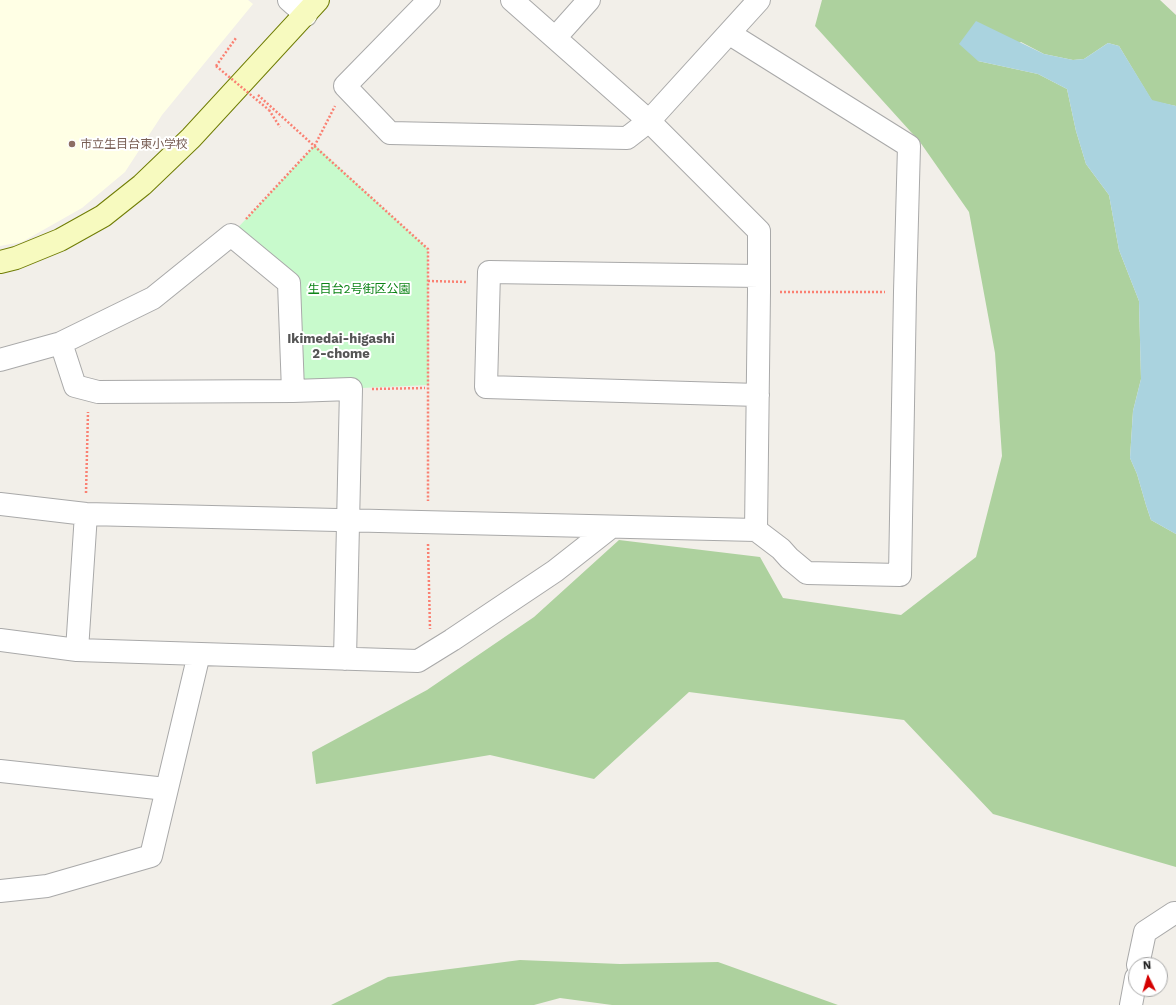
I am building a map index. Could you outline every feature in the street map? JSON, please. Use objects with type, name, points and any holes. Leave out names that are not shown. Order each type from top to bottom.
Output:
[{"type":"street","points":[[0,262],[16,258],[60,240],[103,216],[142,185],[180,149],[312,7],[289,0]]},
{"type":"street","points":[[429,0],[345,86],[390,134],[628,138],[649,121],[730,34],[759,0]]},
{"type":"street","points":[[512,0],[649,121],[759,230],[756,530]]},
{"type":"street","points":[[555,38],[589,0]]},
{"type":"street","points":[[0,504],[86,514],[756,530],[781,549],[807,573],[900,575],[909,146],[730,34]]},
{"type":"street","points":[[0,360],[60,343],[154,298],[231,235],[288,283],[293,391]]},
{"type":"street","points":[[758,395],[486,386],[489,272],[759,284]]},
{"type":"street","points":[[60,343],[75,386],[98,392],[293,391],[351,389],[345,659]]},
{"type":"street","points":[[77,650],[86,514]]},
{"type":"street","points":[[0,640],[77,650],[418,661],[555,571],[611,527]]},
{"type":"street","points":[[0,891],[47,886],[151,856],[199,654]]},
{"type":"street","points":[[0,771],[166,789]]},
{"type":"street","points":[[1140,957],[1145,932],[1176,913]]},
{"type":"path","points":[[236,38],[216,66],[269,110],[280,127]]},
{"type":"path","points":[[243,81],[428,249],[428,522],[430,653]]},
{"type":"path","points":[[231,235],[315,145],[345,86]]},
{"type":"path","points":[[428,281],[488,282]]},
{"type":"path","points":[[759,284],[905,292]]},
{"type":"path","points":[[351,389],[425,388]]},
{"type":"path","points":[[86,514],[89,389]]},
{"type":"shaded area","name":"市立生目台東小学校","points":[[0,0],[248,0],[253,4],[162,115],[125,172],[82,208],[22,242],[0,246]]},
{"type":"green space","points":[[822,0],[1160,0],[1176,15],[1176,106],[1152,101],[1119,46],[1108,43],[1084,59],[1073,60],[1044,54],[1021,42],[978,61],[1038,74],[1067,89],[1076,131],[1086,164],[1109,195],[1119,250],[1139,301],[1141,379],[1133,411],[1130,458],[1137,474],[1151,520],[1176,534],[1176,867],[993,814],[904,720],[689,692],[594,779],[490,755],[316,784],[312,752],[427,690],[534,617],[619,540],[760,557],[783,598],[901,615],[976,557],[1002,456],[995,353],[969,212],[920,142],[815,26]]},
{"type":"green space","name":"生目台2号街区公園","points":[[315,145],[428,249],[429,385],[293,391],[288,283],[231,235]]},
{"type":"green space","points":[[520,960],[620,964],[718,962],[838,1005],[612,1005],[560,998],[534,1005],[331,1005],[388,977]]},
{"type":"water","points":[[976,21],[1044,54],[1073,60],[1084,59],[1108,43],[1119,46],[1152,100],[1176,106],[1176,534],[1151,520],[1137,474],[1130,458],[1133,411],[1141,379],[1139,301],[1119,250],[1109,195],[1086,164],[1076,131],[1067,89],[1038,74],[978,61],[959,44]]},
{"type":"place","name":"市立生目台東小学校","points":[[72,144]]},
{"type":"district","name":"Ikimedai-higashi 2-chome","points":[[341,346]]}]
